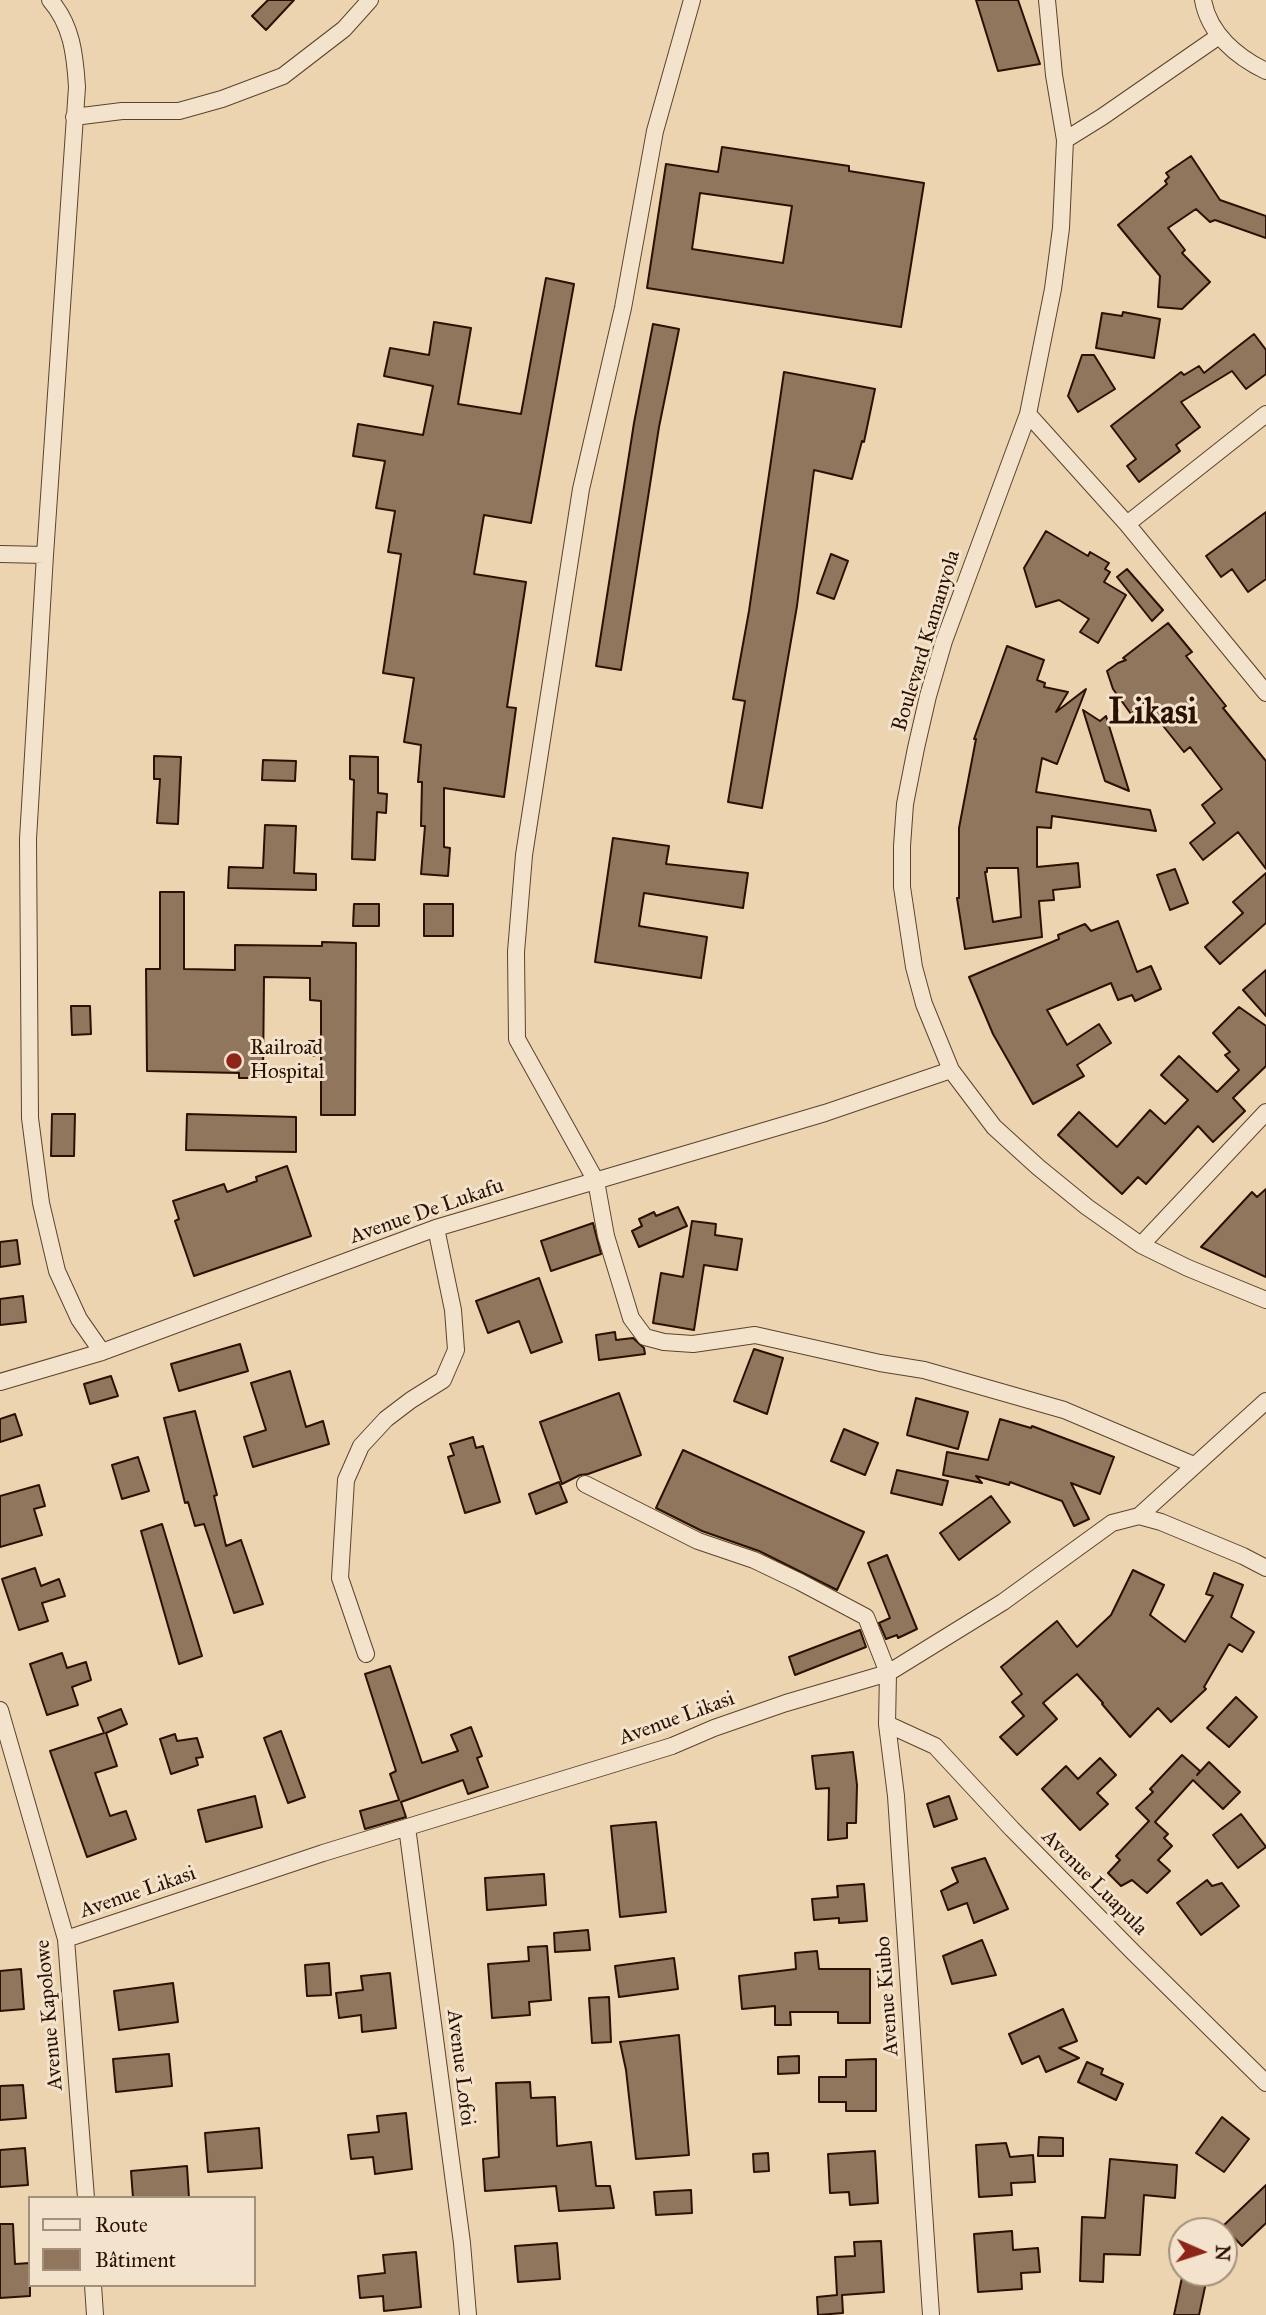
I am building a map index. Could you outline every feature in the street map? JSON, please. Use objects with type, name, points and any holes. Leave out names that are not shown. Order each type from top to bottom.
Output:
[{"type":"street","points":[[50,0],[60,11],[75,49],[78,87],[28,839],[30,1118],[41,1203],[57,1271],[79,1319],[102,1352]]},
{"type":"street","points":[[74,117],[122,111],[179,111],[222,99],[283,76],[344,29],[370,0]]},
{"type":"street","points":[[692,0],[655,131],[623,308],[581,488],[528,829],[516,952],[517,1039],[596,1181],[606,1236],[631,1318],[645,1337],[664,1342],[693,1344],[755,1335],[924,1370],[1064,1410],[1194,1465]]},
{"type":"street","name":"Boulevard Kamanyola","points":[[1047,0],[1054,75],[1065,140],[1061,228],[1055,277],[1028,414],[944,641],[928,696],[905,804],[902,887],[914,967],[924,1004],[951,1070],[994,1127],[1077,1199],[1141,1245],[1188,1268],[1266,1300]]},
{"type":"street","points":[[1203,0],[1204,8],[1219,36],[1243,60],[1266,71]]},
{"type":"street","points":[[1065,140],[1219,36]]},
{"type":"street","points":[[1028,414],[1127,524],[1266,693]]},
{"type":"street","points":[[1127,524],[1266,414]]},
{"type":"street","points":[[0,554],[45,555]]},
{"type":"street","name":"Avenue De Lukafu","points":[[0,1382],[102,1352],[436,1228],[825,1113],[951,1070]]},
{"type":"street","points":[[1141,1245],[1266,1112]]},
{"type":"street","points":[[366,1654],[340,1578],[346,1480],[361,1446],[386,1419],[443,1380],[456,1350],[453,1310],[436,1228]]},
{"type":"street","points":[[1139,1516],[1266,1401]]},
{"type":"street","points":[[584,1484],[698,1541],[754,1560],[866,1617],[888,1674]]},
{"type":"street","points":[[1139,1516],[1161,1522],[1266,1568]]},
{"type":"street","name":"Avenue Likasi","points":[[66,1939],[407,1827],[672,1746],[786,1703],[888,1674],[1003,1602],[1112,1523],[1139,1516]]},
{"type":"street","name":"Avenue Kiubo","points":[[888,1674],[887,1724],[896,1796],[932,2315]]},
{"type":"street","name":"Avenue Kapolowe","points":[[0,1710],[66,1939],[86,2196]]},
{"type":"street","name":"Avenue Luapula","points":[[887,1724],[935,1746],[1105,1924],[1266,2083]]},
{"type":"street","name":"Avenue Lofoi","points":[[407,1827],[462,2243],[468,2315]]},
{"type":"street","points":[[93,2287],[95,2315]]},
{"type":"building","points":[[268,0],[294,0],[266,30],[252,16]]},
{"type":"building","points":[[976,0],[1018,0],[1040,64],[998,71]]},
{"type":"building","points":[[722,147],[849,166],[849,171],[924,183],[901,327],[647,288],[666,164],[718,172]],"holes":[[[700,193],[792,206],[783,263],[692,249]]]},
{"type":"building","points":[[1191,156],[1220,200],[1266,216],[1266,238],[1215,220],[1210,222],[1196,209],[1168,228],[1185,250],[1182,253],[1210,282],[1182,309],[1158,307],[1160,276],[1118,225],[1167,184],[1165,181],[1169,177],[1166,173]]},
{"type":"building","points":[[546,278],[574,284],[531,523],[484,515],[474,574],[526,582],[507,707],[516,708],[504,797],[444,788],[444,847],[450,848],[448,876],[421,874],[425,826],[421,826],[422,782],[418,782],[421,745],[404,742],[414,678],[383,673],[401,554],[388,552],[395,511],[376,508],[385,461],[353,456],[358,424],[423,435],[433,386],[384,376],[390,348],[429,355],[434,322],[471,328],[458,404],[521,414]]},
{"type":"building","points":[[1123,312],[1160,319],[1154,358],[1096,348],[1102,313],[1122,316]]},
{"type":"building","points":[[653,324],[679,329],[659,427],[621,670],[596,666],[634,423]]},
{"type":"building","points":[[1254,334],[1266,350],[1266,374],[1246,389],[1232,371],[1181,402],[1200,427],[1176,445],[1180,451],[1139,482],[1127,466],[1136,459],[1111,426],[1181,372],[1184,375],[1199,366],[1204,373]]},
{"type":"building","points":[[1082,355],[1094,355],[1115,389],[1078,412],[1068,396]]},
{"type":"building","points":[[784,372],[875,389],[864,442],[862,441],[852,479],[814,470],[797,606],[762,808],[728,802],[745,701],[733,699],[749,611]]},
{"type":"building","points":[[1266,512],[1266,579],[1248,592],[1232,569],[1221,577],[1206,556]]},
{"type":"building","points":[[1046,531],[1088,556],[1090,552],[1109,563],[1105,569],[1110,572],[1104,582],[1126,595],[1098,643],[1080,632],[1089,619],[1059,600],[1036,607],[1024,568]]},
{"type":"building","points":[[831,554],[848,561],[834,599],[817,593]]},
{"type":"building","points":[[1127,569],[1163,610],[1152,621],[1117,577]]},
{"type":"building","points":[[1168,623],[1192,652],[1186,656],[1266,761],[1266,869],[1238,832],[1203,860],[1190,843],[1215,823],[1202,805],[1222,789],[1190,747],[1184,752],[1144,702],[1131,714],[1113,689],[1107,671],[1126,660],[1123,658]]},
{"type":"building","points":[[1007,646],[1044,660],[1037,680],[1045,683],[1044,687],[1068,692],[1056,712],[1086,689],[1057,764],[1042,758],[1036,792],[1150,810],[1156,831],[1052,816],[1051,828],[1037,827],[1037,867],[1078,863],[1080,887],[1053,890],[1054,900],[1039,901],[1042,937],[965,949],[957,898],[959,828],[974,739]],"holes":[[[987,868],[1018,868],[1021,917],[993,922],[985,872]]]},
{"type":"building","points":[[1083,710],[1100,721],[1106,716],[1129,791],[1105,781]]},
{"type":"building","points":[[154,756],[181,757],[178,824],[157,823],[160,779],[154,779]]},
{"type":"building","points":[[350,756],[378,757],[378,793],[387,794],[386,813],[377,812],[375,860],[352,859],[354,780],[350,779]]},
{"type":"building","points":[[263,760],[296,761],[295,781],[262,780]]},
{"type":"building","points":[[265,825],[296,826],[294,873],[316,874],[316,890],[228,888],[229,867],[263,868]]},
{"type":"building","points":[[613,838],[669,846],[666,864],[748,873],[743,908],[644,893],[639,926],[707,937],[701,978],[595,962]]},
{"type":"building","points":[[1175,869],[1188,903],[1170,910],[1157,875]]},
{"type":"building","points":[[1266,873],[1266,923],[1220,964],[1205,947],[1243,913],[1233,902]]},
{"type":"building","points":[[160,892],[184,892],[184,969],[235,970],[235,945],[322,946],[322,942],[356,943],[355,1115],[321,1115],[321,1056],[309,1056],[309,1041],[321,1041],[321,1001],[310,1000],[310,978],[264,977],[263,1078],[239,1078],[239,1073],[147,1071],[146,969],[160,969]]},
{"type":"building","points":[[354,904],[379,904],[379,926],[353,926]]},
{"type":"building","points":[[424,904],[453,904],[453,936],[424,936]]},
{"type":"building","points":[[1118,921],[1137,972],[1151,966],[1161,989],[1135,1001],[1132,995],[1118,1000],[1111,983],[1047,1010],[1067,1045],[1099,1024],[1111,1043],[1077,1065],[1084,1076],[1033,1104],[993,1034],[969,977],[1059,939],[1058,935],[1085,924],[1091,931]]},
{"type":"building","points":[[1266,970],[1266,1016],[1243,990]]},
{"type":"building","points":[[71,1006],[90,1006],[91,1034],[72,1035]]},
{"type":"building","points":[[1239,1007],[1266,1026],[1266,1066],[1233,1098],[1245,1111],[1213,1142],[1198,1126],[1146,1184],[1138,1177],[1122,1194],[1058,1135],[1079,1112],[1117,1147],[1150,1110],[1165,1124],[1188,1100],[1161,1075],[1179,1056],[1217,1092],[1239,1070],[1225,1055],[1230,1052],[1213,1033]]},
{"type":"building","points":[[52,1114],[75,1114],[74,1156],[51,1156]]},
{"type":"building","points":[[187,1114],[296,1117],[296,1152],[186,1150]]},
{"type":"building","points":[[287,1166],[311,1236],[194,1276],[175,1221],[179,1219],[173,1201],[224,1184],[227,1192],[257,1181],[256,1177]]},
{"type":"building","points":[[1266,1189],[1266,1277],[1201,1247],[1252,1192],[1257,1197]]},
{"type":"building","points":[[678,1207],[687,1226],[639,1247],[632,1231],[642,1226],[639,1219],[654,1212],[656,1216]]},
{"type":"building","points":[[692,1221],[716,1224],[715,1235],[742,1239],[737,1270],[704,1265],[694,1330],[653,1323],[661,1273],[683,1277]]},
{"type":"building","points":[[593,1223],[601,1254],[551,1271],[541,1241]]},
{"type":"building","points":[[17,1240],[20,1264],[0,1267],[0,1242]]},
{"type":"building","points":[[539,1278],[562,1342],[531,1353],[519,1321],[488,1333],[476,1301]]},
{"type":"building","points":[[23,1296],[26,1322],[0,1325],[0,1299]]},
{"type":"building","points":[[615,1332],[616,1340],[633,1338],[644,1348],[645,1354],[599,1360],[596,1335]]},
{"type":"building","points":[[240,1344],[248,1371],[179,1391],[171,1364]]},
{"type":"building","points":[[754,1349],[783,1358],[767,1414],[734,1401]]},
{"type":"building","points":[[290,1371],[306,1427],[323,1421],[329,1444],[253,1467],[244,1437],[266,1430],[251,1383]]},
{"type":"building","points":[[111,1376],[118,1396],[90,1404],[84,1384]]},
{"type":"building","points":[[619,1393],[641,1455],[580,1475],[562,1484],[540,1422]]},
{"type":"building","points":[[916,1398],[968,1412],[958,1449],[907,1435]]},
{"type":"building","points":[[195,1411],[217,1495],[214,1496],[226,1546],[241,1540],[263,1604],[234,1613],[204,1524],[195,1526],[188,1502],[185,1503],[164,1418]]},
{"type":"building","points":[[15,1414],[22,1435],[0,1442],[0,1419]]},
{"type":"building","points":[[1000,1419],[1031,1428],[1032,1426],[1114,1457],[1100,1494],[1071,1483],[1089,1519],[1074,1526],[1062,1501],[1010,1482],[1009,1485],[976,1476],[982,1483],[943,1475],[947,1452],[988,1460]]},
{"type":"building","points":[[844,1429],[878,1443],[865,1475],[831,1461]]},
{"type":"building","points":[[473,1437],[476,1448],[483,1446],[500,1502],[465,1513],[448,1457],[454,1455],[450,1444]]},
{"type":"building","points":[[683,1450],[864,1532],[837,1590],[759,1551],[702,1531],[656,1508]]},
{"type":"building","points":[[138,1457],[149,1491],[122,1499],[112,1465]]},
{"type":"building","points":[[897,1470],[948,1481],[942,1505],[891,1493]]},
{"type":"building","points":[[559,1482],[567,1502],[536,1514],[529,1494]]},
{"type":"building","points":[[39,1485],[45,1506],[34,1509],[42,1535],[0,1547],[0,1496]]},
{"type":"building","points":[[991,1496],[1010,1522],[959,1560],[940,1533]]},
{"type":"building","points":[[162,1524],[202,1656],[179,1664],[141,1531]]},
{"type":"building","points":[[887,1555],[917,1629],[898,1638],[897,1635],[886,1639],[879,1623],[890,1618],[868,1563]]},
{"type":"building","points":[[35,1568],[41,1586],[59,1579],[65,1596],[42,1603],[48,1621],[19,1630],[2,1579]]},
{"type":"building","points":[[1133,1570],[1164,1585],[1150,1615],[1185,1642],[1213,1596],[1206,1594],[1214,1573],[1243,1585],[1231,1617],[1254,1632],[1242,1652],[1229,1644],[1204,1687],[1206,1689],[1171,1722],[1158,1708],[1130,1737],[1077,1674],[1043,1703],[1057,1719],[1017,1755],[1000,1737],[1024,1716],[1012,1702],[1022,1694],[1001,1667],[1057,1621],[1077,1647],[1111,1615]]},
{"type":"building","points":[[860,1630],[866,1647],[795,1675],[789,1657]]},
{"type":"building","points":[[62,1653],[67,1668],[86,1662],[91,1680],[72,1687],[78,1705],[47,1715],[30,1664]]},
{"type":"building","points":[[390,1666],[422,1763],[458,1751],[451,1735],[471,1727],[482,1756],[477,1758],[488,1787],[468,1794],[463,1780],[401,1802],[406,1817],[365,1829],[360,1811],[399,1800],[390,1774],[396,1771],[365,1674]]},
{"type":"building","points":[[1236,1697],[1257,1717],[1229,1747],[1207,1728]]},
{"type":"building","points":[[121,1709],[127,1724],[106,1733],[117,1766],[95,1773],[110,1816],[126,1811],[136,1839],[87,1857],[50,1751],[104,1733],[98,1718]]},
{"type":"building","points":[[281,1731],[305,1797],[288,1803],[264,1738]]},
{"type":"building","points":[[175,1734],[177,1741],[197,1738],[203,1757],[196,1758],[198,1765],[171,1774],[160,1739]]},
{"type":"building","points":[[853,1752],[857,1785],[856,1823],[847,1823],[847,1838],[828,1840],[829,1788],[816,1789],[812,1756]]},
{"type":"building","points":[[1182,1755],[1200,1771],[1197,1775],[1209,1762],[1240,1792],[1223,1809],[1193,1780],[1155,1822],[1168,1834],[1164,1838],[1172,1846],[1158,1860],[1170,1871],[1147,1893],[1132,1880],[1121,1886],[1108,1873],[1120,1860],[1116,1856],[1149,1821],[1136,1808],[1153,1792],[1150,1789]]},
{"type":"building","points":[[1100,1758],[1116,1775],[1097,1793],[1108,1804],[1080,1830],[1042,1789],[1066,1766],[1078,1779]]},
{"type":"building","points":[[255,1796],[262,1827],[206,1842],[198,1810]]},
{"type":"building","points":[[949,1796],[957,1819],[934,1827],[927,1804]]},
{"type":"building","points":[[1241,1814],[1266,1847],[1238,1868],[1213,1835]]},
{"type":"building","points":[[656,1822],[666,1912],[620,1917],[611,1826]]},
{"type":"building","points":[[985,1858],[1008,1909],[974,1923],[967,1903],[948,1910],[941,1891],[958,1882],[952,1868]]},
{"type":"building","points":[[544,1874],[546,1905],[487,1910],[485,1878]]},
{"type":"building","points":[[1207,1880],[1212,1886],[1222,1883],[1239,1906],[1201,1935],[1177,1903]]},
{"type":"building","points":[[864,1884],[867,1921],[839,1923],[839,1918],[814,1920],[812,1899],[838,1897],[837,1886]]},
{"type":"building","points":[[588,1930],[590,1950],[555,1952],[554,1933]]},
{"type":"building","points":[[982,1940],[996,1975],[952,1984],[943,1956]]},
{"type":"building","points":[[547,1946],[551,2000],[529,2002],[530,2015],[492,2018],[488,1964],[529,1961],[528,1947]]},
{"type":"building","points":[[817,1951],[819,1969],[870,1969],[870,2023],[838,2023],[838,2012],[790,2012],[791,2025],[775,2025],[775,2006],[742,2009],[739,1976],[796,1969],[795,1953]]},
{"type":"building","points":[[674,1958],[678,1989],[619,1997],[615,1966]]},
{"type":"building","points":[[329,1963],[331,1995],[307,1996],[305,1965]]},
{"type":"building","points":[[21,1969],[24,2009],[0,2011],[0,1971]]},
{"type":"building","points":[[390,1973],[396,2028],[362,2032],[361,2015],[339,2018],[336,1993],[363,1990],[361,1976]]},
{"type":"building","points":[[173,1983],[178,2022],[119,2030],[114,1991]]},
{"type":"building","points":[[609,1997],[611,2042],[592,2043],[589,1998]]},
{"type":"building","points":[[1063,2009],[1077,2041],[1059,2048],[1079,2058],[1046,2072],[1039,2056],[1022,2064],[1009,2034]]},
{"type":"building","points":[[679,2035],[689,2155],[636,2159],[626,2070],[620,2042]]},
{"type":"building","points":[[169,2054],[172,2086],[116,2092],[113,2059]]},
{"type":"building","points":[[799,2056],[799,2073],[778,2074],[778,2057]]},
{"type":"building","points":[[876,2059],[876,2111],[846,2111],[846,2102],[819,2102],[819,2077],[846,2077],[846,2060]]},
{"type":"building","points":[[1087,2062],[1103,2069],[1101,2074],[1123,2084],[1116,2100],[1078,2082]]},
{"type":"building","points":[[530,2082],[531,2098],[555,2097],[557,2146],[591,2142],[596,2186],[610,2186],[614,2208],[559,2211],[556,2186],[485,2191],[483,2159],[499,2157],[496,2083]]},
{"type":"building","points":[[23,2085],[26,2118],[0,2120],[0,2086]]},
{"type":"building","points":[[406,2113],[412,2169],[375,2174],[373,2157],[351,2159],[348,2135],[379,2132],[377,2116]]},
{"type":"building","points":[[1222,2117],[1249,2139],[1224,2172],[1196,2153]]},
{"type":"building","points":[[259,2128],[262,2168],[208,2172],[205,2133]]},
{"type":"building","points":[[1039,2137],[1063,2138],[1063,2156],[1038,2156]]},
{"type":"building","points":[[1006,2143],[1010,2157],[1033,2155],[1035,2182],[1011,2183],[1012,2195],[979,2197],[976,2145]]},
{"type":"building","points":[[25,2148],[28,2185],[0,2187],[0,2150]]},
{"type":"building","points":[[875,2151],[878,2203],[850,2205],[849,2192],[830,2193],[828,2154]]},
{"type":"building","points":[[768,2153],[769,2171],[754,2172],[753,2154]]},
{"type":"building","points":[[1110,2159],[1177,2165],[1175,2198],[1144,2195],[1140,2255],[1104,2254],[1103,2282],[1080,2281],[1082,2217],[1105,2218]]},
{"type":"building","points":[[187,2166],[189,2196],[133,2196],[131,2171]]},
{"type":"building","points":[[1266,2185],[1266,2223],[1242,2246],[1238,2242],[1238,2217],[1232,2217]]},
{"type":"building","points":[[691,2190],[692,2213],[656,2215],[654,2192]]},
{"type":"building","points":[[0,2224],[13,2224],[15,2264],[28,2263],[30,2296],[0,2298]]},
{"type":"building","points":[[1012,2231],[1013,2250],[1038,2248],[1040,2272],[1021,2273],[1022,2289],[978,2292],[974,2234]]},
{"type":"building","points":[[881,2241],[884,2292],[842,2295],[843,2313],[818,2315],[817,2297],[837,2295],[835,2257],[855,2256],[854,2242]]},
{"type":"building","points":[[557,2243],[560,2279],[518,2282],[515,2246]]},
{"type":"building","points":[[416,2252],[421,2307],[384,2311],[383,2296],[360,2298],[358,2276],[385,2273],[383,2255]]},
{"type":"building","points":[[1180,2287],[1205,2287],[1199,2315],[1174,2315]]},
{"type":"place","name":"Railroad Hospital","points":[[234,1061]]},
{"type":"district","name":"Likasi","points":[[1153,714]]}]
